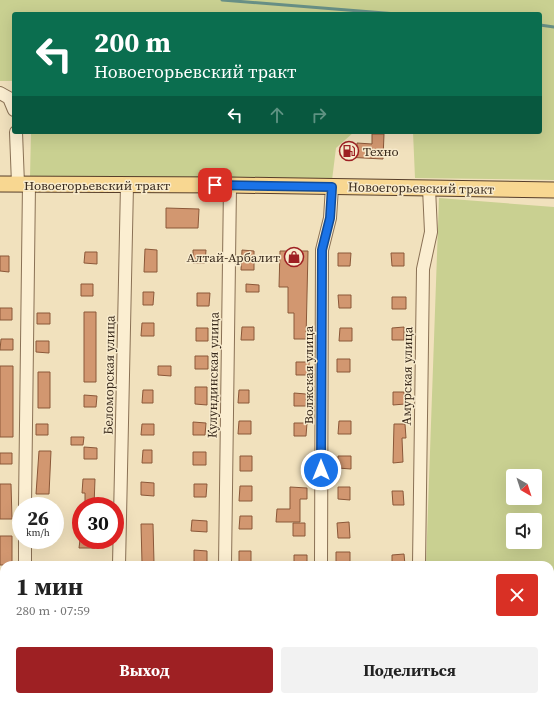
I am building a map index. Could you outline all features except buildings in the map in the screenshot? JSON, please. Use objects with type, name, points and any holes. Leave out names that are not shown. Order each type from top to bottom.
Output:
[{"type":"main road","name":"Новоегорьевский тракт","points":[[0,184],[128,186],[230,185],[554,190]]},
{"type":"street","points":[[0,93],[9,98],[12,105]]},
{"type":"street","points":[[16,134],[24,184],[25,497]]},
{"type":"street","name":"Кулундинская улица","points":[[225,561],[230,185]]},
{"type":"street","name":"Беломорская улица","points":[[119,561],[128,186]]},
{"type":"street","name":"Волжская улица","points":[[321,561],[322,250],[330,218],[332,187]]},
{"type":"street","name":"Амурская улица","points":[[419,561],[423,269],[431,232],[429,188]]},
{"type":"street","points":[[24,561],[25,549]]},
{"type":"green space","points":[[0,0],[554,0],[554,180],[415,178],[413,134],[542,134],[542,12],[12,12],[12,81],[0,81]]},
{"type":"green space","points":[[31,134],[352,134],[336,148],[332,180],[230,177],[30,177]]},
{"type":"green space","points":[[439,198],[554,207],[554,561],[426,561]]},
{"type":"waterway","points":[[222,0],[372,12]]},
{"type":"waterway","points":[[542,25],[554,27]]},
{"type":"place","name":"Техно","points":[[349,151]]},
{"type":"place","name":"Алтай-Арбалит","points":[[294,257]]},
{"type":"route","points":[[215,185],[332,187],[330,218],[322,250],[321,470]]}]
